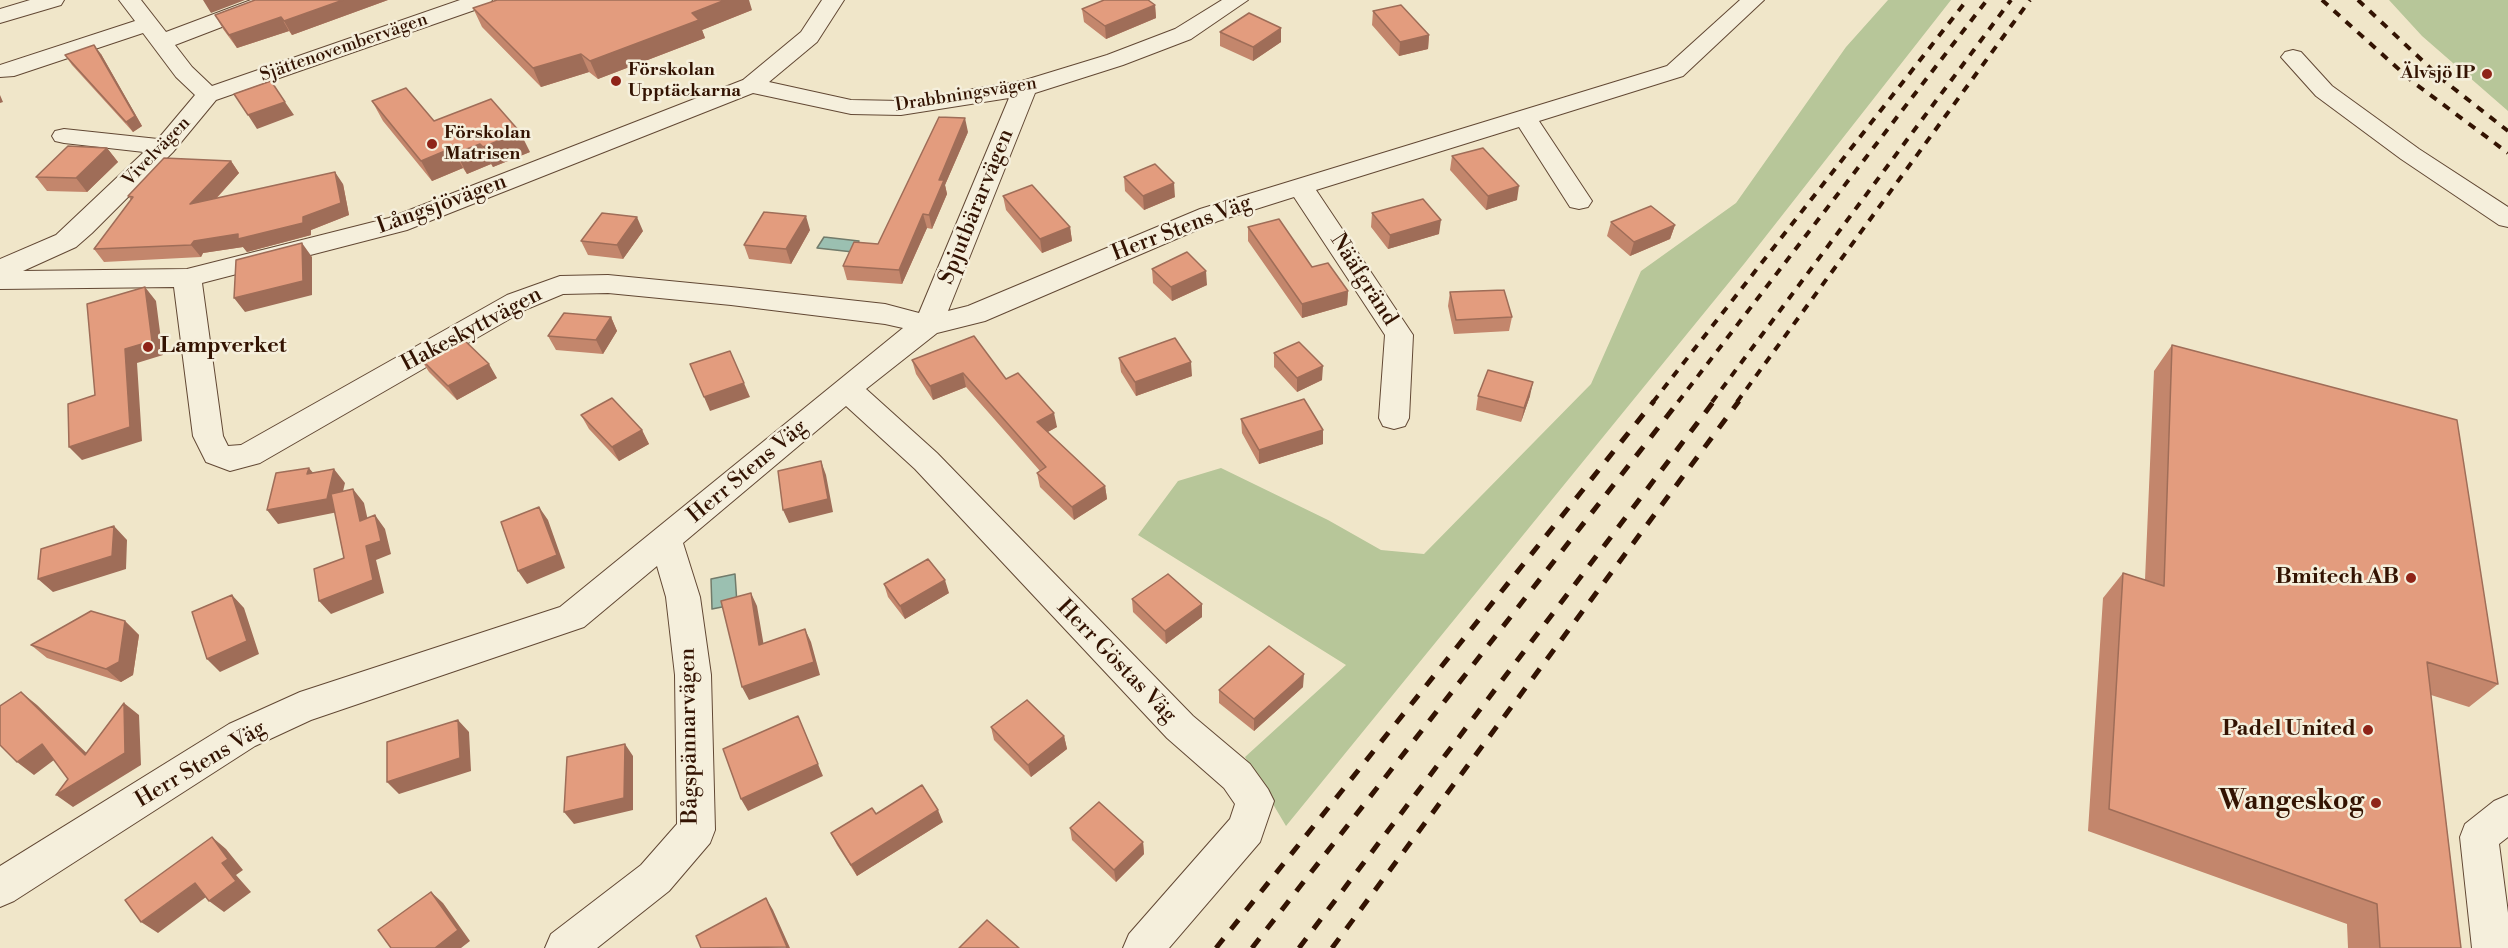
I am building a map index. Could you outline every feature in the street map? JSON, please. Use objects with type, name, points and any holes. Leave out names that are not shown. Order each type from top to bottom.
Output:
[{"type":"street","points":[[0,16],[53,0]]},
{"type":"street","name":"Vivelvägen","points":[[0,270],[66,241],[164,147],[208,95],[184,72],[130,0]]},
{"type":"street","points":[[6,71],[155,33],[271,0]]},
{"type":"street","name":"Sjättenovembervägen","points":[[208,95],[481,0]]},
{"type":"street","name":"Drabbningsvägen","points":[[751,86],[850,107],[901,108],[1025,88],[1114,60],[1183,34],[1237,0]]},
{"type":"street","name":"Herr Stens Väg","points":[[0,888],[242,735],[300,708],[572,617],[847,389],[928,325],[975,314],[1209,215],[1526,119],[1675,71],[1753,0]]},
{"type":"street","name":"Långsjövägen","points":[[0,280],[187,278],[398,224],[751,86],[809,38],[834,1]]},
{"type":"street","points":[[2293,57],[2324,90],[2410,154],[2508,219]]},
{"type":"street","name":"Spjutbärarvägen","points":[[928,325],[1025,88]]},
{"type":"street","points":[[1526,119],[1579,201]]},
{"type":"street","points":[[64,136],[164,147]]},
{"type":"street","name":"Nääfgränd","points":[[1300,186],[1399,335],[1394,418]]},
{"type":"street","name":"Hakeskyttvägen","points":[[187,278],[208,436],[217,454],[230,459],[249,455],[517,302],[560,285],[608,284],[731,296],[885,314],[928,325]]},
{"type":"street","name":"Herr Göstas Väg","points":[[847,389],[926,461],[1180,727],[1237,776],[1255,801],[1246,829],[1143,948]]},
{"type":"street","name":"Bågspännarvägen","points":[[565,948],[655,878],[696,830],[693,675],[683,597],[666,541]]},
{"type":"street","points":[[2492,948],[2479,837],[2508,813]]},
{"type":"shaded area","points":[[1888,0],[1951,0],[1744,264],[1286,826],[1245,757],[1346,665],[1138,535],[1178,481],[1221,468],[1328,520],[1381,550],[1424,554],[1591,384],[1641,271],[1736,203],[1846,47]]},
{"type":"shaded area","name":"Älvsjö IP","points":[[2389,0],[2508,0],[2508,111],[2422,36]]},
{"type":"shaded area","points":[[824,237],[859,241],[853,252],[817,248]]},
{"type":"shaded area","points":[[735,574],[737,604],[712,609],[711,579]]},
{"type":"building","points":[[255,0],[343,0],[284,21],[281,17],[229,35],[215,15]]},
{"type":"building","points":[[497,0],[725,0],[692,13],[699,20],[590,61],[581,54],[533,68],[473,8]]},
{"type":"building","points":[[1104,0],[1148,0],[1155,5],[1105,26],[1082,9]]},
{"type":"building","points":[[1401,5],[1429,35],[1400,42],[1373,11]]},
{"type":"building","points":[[1249,13],[1281,28],[1253,47],[1220,32]]},
{"type":"building","points":[[94,45],[135,116],[126,122],[65,55]]},
{"type":"building","points":[[271,81],[285,102],[248,115],[234,94]]},
{"type":"building","points":[[406,88],[434,121],[491,99],[520,132],[483,147],[480,144],[456,153],[452,148],[421,161],[372,101]]},
{"type":"building","points":[[939,117],[965,118],[939,180],[944,180],[929,215],[923,214],[899,270],[843,266],[854,242],[878,244]]},
{"type":"building","points":[[68,146],[107,148],[76,178],[36,177]]},
{"type":"building","points":[[1483,148],[1519,186],[1488,196],[1452,156]]},
{"type":"building","points":[[164,158],[231,161],[190,204],[335,172],[341,203],[303,217],[303,223],[238,239],[238,234],[194,241],[191,245],[94,249],[133,197],[128,196]]},
{"type":"building","points":[[1155,164],[1174,183],[1143,196],[1124,177]]},
{"type":"building","points":[[1032,185],[1070,227],[1040,239],[1003,196]]},
{"type":"building","points":[[1423,199],[1441,220],[1390,235],[1372,213]]},
{"type":"building","points":[[1651,206],[1675,225],[1634,242],[1611,222]]},
{"type":"building","points":[[764,212],[806,216],[786,249],[744,245]]},
{"type":"building","points":[[602,213],[637,217],[617,245],[581,241]]},
{"type":"building","points":[[1279,219],[1312,267],[1328,263],[1348,291],[1302,304],[1248,227]]},
{"type":"building","points":[[302,243],[303,281],[234,298],[236,260]]},
{"type":"building","points":[[1187,252],[1206,271],[1171,287],[1152,269]]},
{"type":"building","points":[[145,287],[152,341],[125,349],[130,427],[69,447],[68,404],[95,395],[87,304]]},
{"type":"building","points":[[1504,290],[1512,317],[1456,320],[1450,292]]},
{"type":"building","points":[[564,313],[611,317],[596,340],[548,336]]},
{"type":"building","points":[[974,336],[1006,379],[1018,373],[1054,413],[1037,422],[1105,486],[1072,507],[1037,473],[1046,467],[963,373],[930,386],[912,360]]},
{"type":"building","points":[[461,337],[489,364],[448,386],[420,358]]},
{"type":"building","points":[[1175,338],[1191,362],[1135,382],[1119,358]]},
{"type":"building","points":[[1299,342],[1323,366],[1297,378],[1274,353]]},
{"type":"building","points":[[2172,345],[2457,420],[2498,684],[2427,662],[2461,948],[2380,948],[2377,904],[2109,809],[2123,573],[2164,586]]},
{"type":"building","points":[[730,351],[744,383],[704,397],[690,364]]},
{"type":"building","points":[[1488,370],[1533,382],[1524,408],[1478,396]]},
{"type":"building","points":[[612,398],[642,430],[612,447],[581,415]]},
{"type":"building","points":[[1304,399],[1323,430],[1259,450],[1241,419]]},
{"type":"building","points":[[821,461],[828,499],[783,510],[778,471]]},
{"type":"building","points":[[309,468],[307,474],[334,469],[327,499],[267,510],[276,473]]},
{"type":"building","points":[[353,489],[360,521],[375,515],[381,541],[366,546],[373,580],[319,601],[314,569],[344,558],[331,494]]},
{"type":"building","points":[[539,507],[557,555],[518,571],[501,522]]},
{"type":"building","points":[[114,526],[112,556],[38,579],[41,549]]},
{"type":"building","points":[[928,559],[945,580],[900,606],[884,584]]},
{"type":"building","points":[[1168,574],[1202,604],[1165,631],[1132,599]]},
{"type":"building","points":[[751,593],[759,645],[805,629],[814,662],[742,687],[721,601]]},
{"type":"building","points":[[232,595],[247,641],[207,659],[192,612]]},
{"type":"building","points":[[91,611],[125,621],[119,662],[106,669],[31,645]]},
{"type":"building","points":[[1269,646],[1304,674],[1254,719],[1219,690]]},
{"type":"building","points":[[21,692],[85,755],[124,703],[125,753],[56,795],[68,779],[42,744],[17,762],[0,745],[0,706]]},
{"type":"building","points":[[1027,700],[1064,736],[1028,765],[991,727]]},
{"type":"building","points":[[798,716],[818,764],[741,799],[723,749]]},
{"type":"building","points":[[458,720],[460,758],[387,782],[387,742]]},
{"type":"building","points":[[625,744],[624,798],[564,812],[567,757]]},
{"type":"building","points":[[922,785],[938,810],[851,865],[831,833],[872,808],[876,814]]},
{"type":"building","points":[[1099,802],[1143,842],[1114,870],[1070,828]]},
{"type":"building","points":[[212,837],[228,859],[222,863],[236,881],[209,901],[195,883],[141,922],[125,900]]},
{"type":"building","points":[[431,892],[458,930],[435,948],[391,948],[378,930]]},
{"type":"building","points":[[766,898],[787,947],[701,948],[696,936]]},
{"type":"building","points":[[987,920],[1019,948],[959,948]]},
{"type":"railway","points":[[1653,402],[1967,0]]},
{"type":"railway","points":[[1678,402],[1987,0]]},
{"type":"railway","points":[[1712,402],[2011,0]]},
{"type":"railway","points":[[1737,402],[2030,0]]},
{"type":"railway","points":[[2322,0],[2413,82],[2508,153]]},
{"type":"railway","points":[[2358,0],[2443,80],[2508,131]]},
{"type":"railway","points":[[1216,948],[1654,401]]},
{"type":"railway","points":[[1252,948],[1679,401]]},
{"type":"railway","points":[[1299,948],[1714,401]]},
{"type":"railway","points":[[1332,948],[1739,401]]},
{"type":"place","name":"Älvsjö IP","points":[[2487,74]]},
{"type":"place","name":"Förskolan Upptäckarna","points":[[616,81]]},
{"type":"place","name":"Förskolan Matrisen","points":[[432,144]]},
{"type":"place","name":"Lampverket","points":[[148,347]]},
{"type":"place","name":"Bmitech AB","points":[[2411,578]]},
{"type":"place","name":"Padel United","points":[[2368,730]]},
{"type":"place","name":"Wangeskog","points":[[2376,803]]}]
